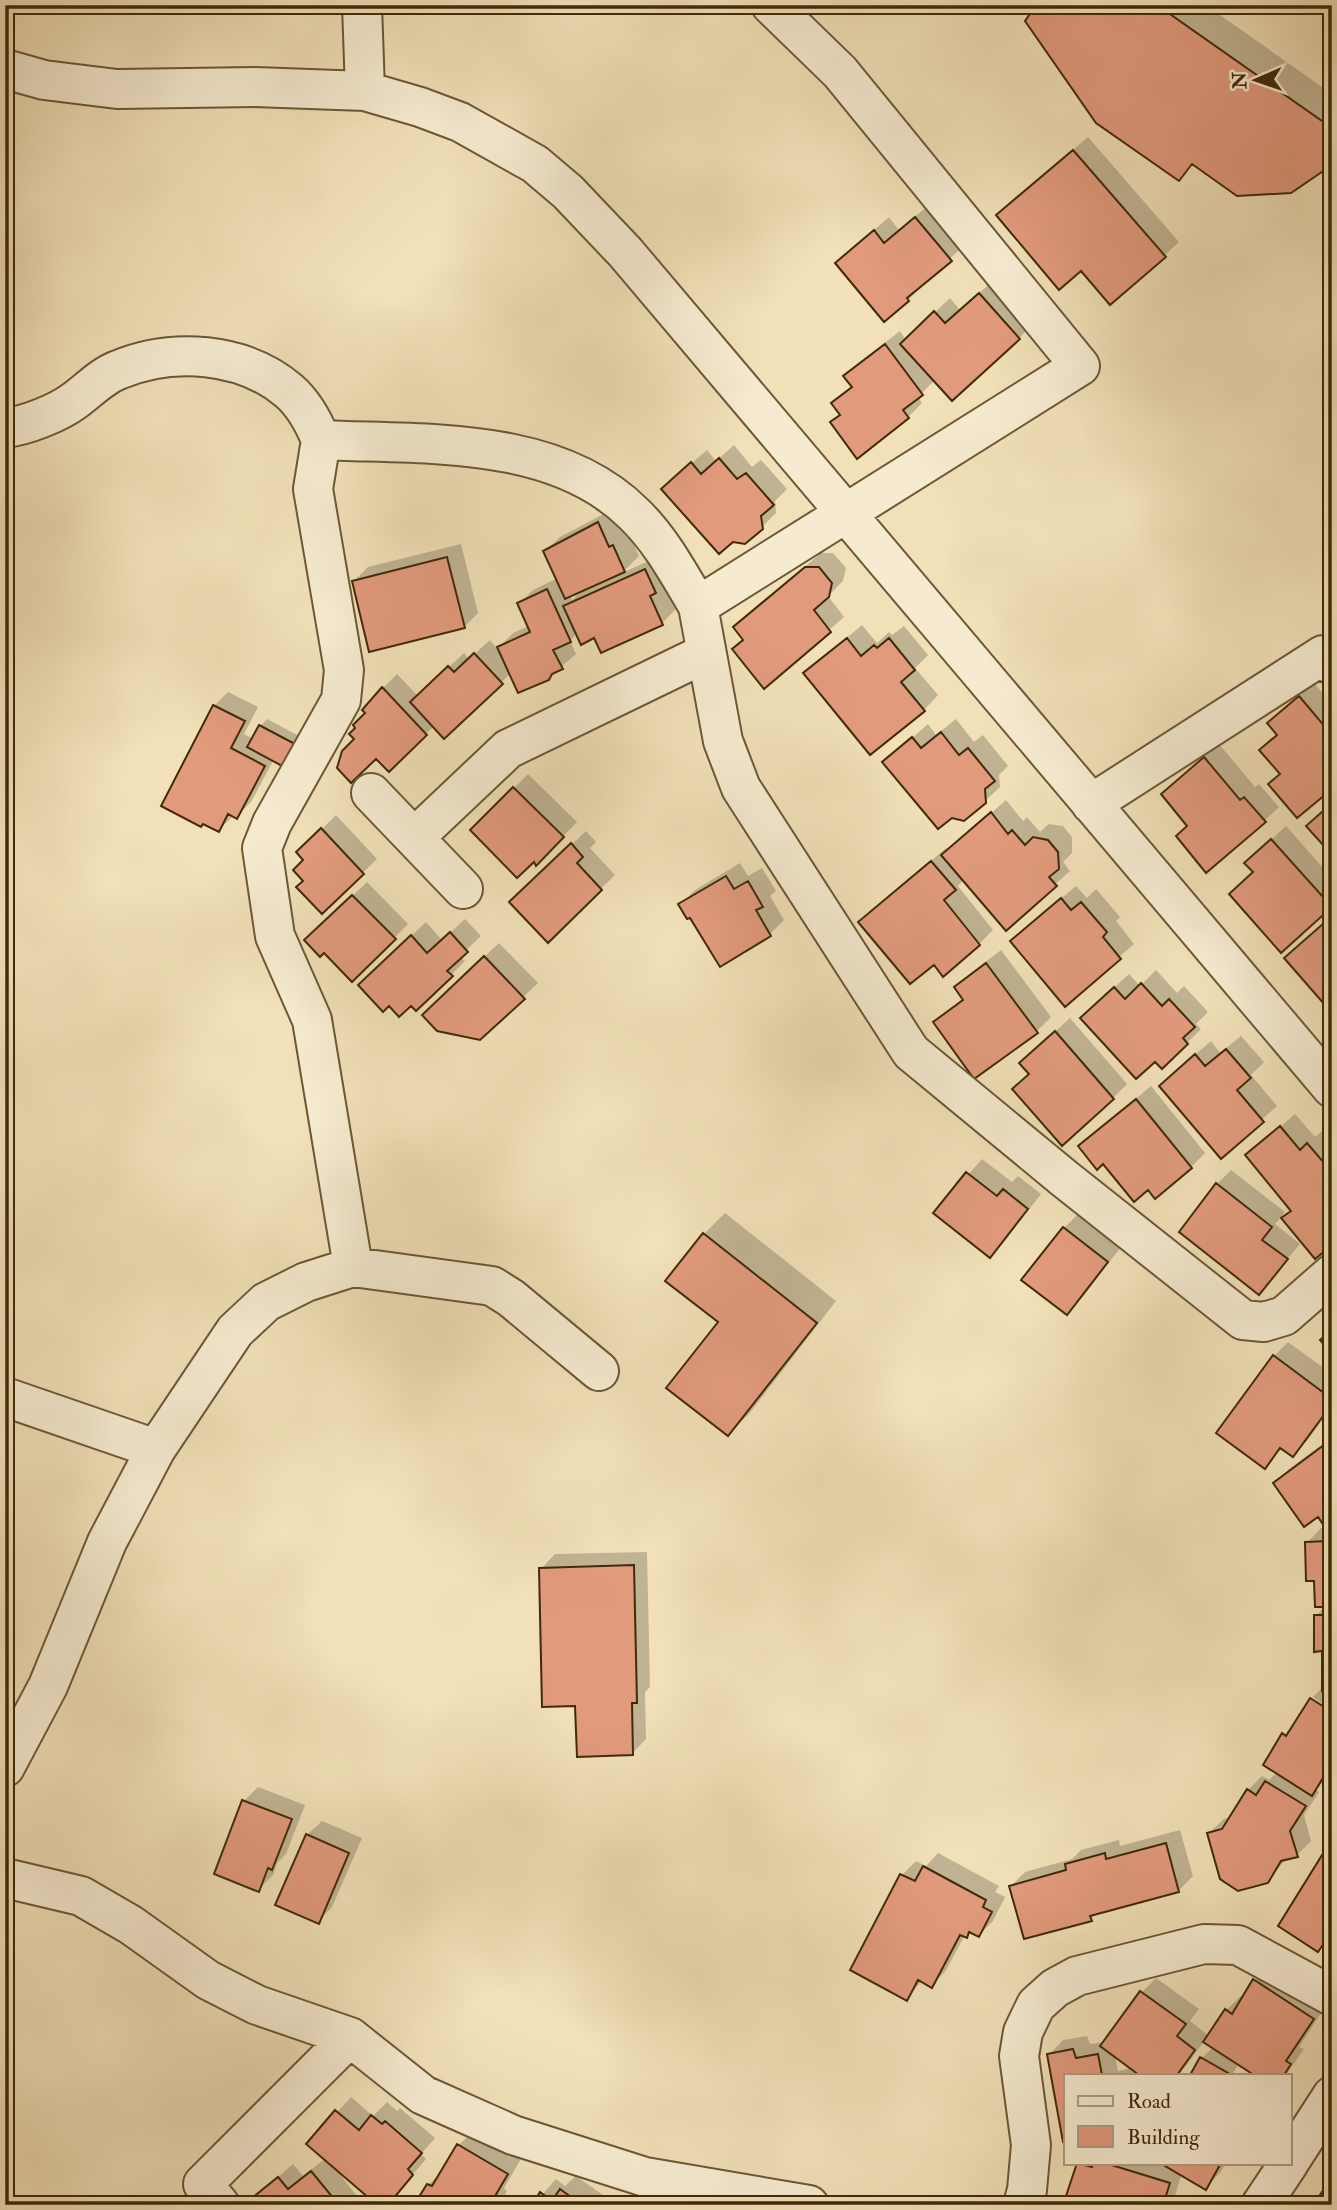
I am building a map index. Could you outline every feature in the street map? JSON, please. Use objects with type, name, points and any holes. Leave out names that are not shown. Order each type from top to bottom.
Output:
[{"type":"street","points":[[362,5],[365,91]]},
{"type":"street","points":[[698,606],[1080,366],[840,72],[771,5]]},
{"type":"street","points":[[5,69],[44,80],[117,89],[269,87],[365,91],[460,122],[535,164],[568,192],[625,252],[1332,1088]]},
{"type":"street","points":[[5,429],[19,427],[71,404],[114,371],[176,355],[227,361],[261,372],[290,392],[312,420],[321,440],[313,489],[344,670],[341,700],[272,823],[262,848],[275,936],[312,1020],[353,1267]]},
{"type":"street","points":[[321,440],[483,448],[555,464],[606,491],[634,513],[658,542],[698,606],[723,741],[740,788],[911,1052],[1243,1320],[1264,1322],[1284,1315],[1332,1274]]},
{"type":"street","points":[[414,838],[508,749],[706,653]]},
{"type":"street","points":[[1091,804],[1323,655],[1332,665]]},
{"type":"street","points":[[371,793],[463,889]]},
{"type":"street","points":[[5,1766],[48,1686],[107,1542],[156,1449],[235,1331],[266,1302],[306,1282],[353,1267],[492,1286],[511,1298],[598,1371]]},
{"type":"street","points":[[5,1397],[156,1449]]},
{"type":"street","points":[[5,1878],[81,1896],[131,1925],[208,1980],[257,2005],[350,2037],[423,2095],[513,2135],[645,2177],[746,2200],[809,2205]]},
{"type":"street","points":[[1023,2205],[1031,2145],[1019,2056],[1023,2032],[1036,2005],[1055,1988],[1077,1976],[1204,1944],[1238,1945],[1332,1996]]},
{"type":"street","points":[[220,2205],[203,2184],[350,2037]]},
{"type":"street","points":[[1292,2157],[1332,2096]]},
{"type":"street","points":[[1262,2205],[1288,2164]]},
{"type":"building","points":[[1036,5],[1157,5],[1332,128],[1332,165],[1291,193],[1237,196],[1192,164],[1179,181],[1096,123],[1025,21]]},
{"type":"building","points":[[1073,150],[1166,257],[1110,305],[1081,271],[1059,290],[996,215]]},
{"type":"building","points":[[915,217],[952,261],[907,298],[909,301],[884,322],[835,263],[874,230],[884,243]]},
{"type":"building","points":[[979,293],[1020,339],[952,401],[900,344],[934,311],[945,323]]},
{"type":"building","points":[[885,344],[923,395],[903,410],[909,418],[857,459],[830,422],[840,415],[831,403],[852,387],[843,376]]},
{"type":"building","points":[[719,458],[737,479],[746,473],[774,505],[761,516],[763,529],[745,544],[733,542],[719,554],[661,489],[691,462],[701,474]]},
{"type":"building","points":[[598,522],[609,547],[613,545],[625,572],[565,599],[543,551]]},
{"type":"building","points":[[447,557],[465,628],[369,652],[352,581]]},
{"type":"building","points":[[805,567],[819,567],[832,583],[829,597],[814,610],[831,632],[764,689],[732,649],[743,640],[733,627]]},
{"type":"building","points":[[645,569],[656,593],[650,596],[663,625],[601,653],[594,638],[581,645],[563,606]]},
{"type":"building","points":[[547,589],[571,642],[553,650],[563,669],[552,674],[549,680],[518,693],[497,647],[530,632],[517,603]]},
{"type":"building","points":[[847,638],[861,656],[874,645],[877,648],[889,638],[915,670],[901,682],[925,711],[870,755],[803,673]]},
{"type":"building","points":[[474,653],[503,684],[444,739],[410,702],[448,666],[454,672]]},
{"type":"building","points":[[382,687],[427,735],[389,772],[376,759],[351,783],[337,768],[342,751],[354,739],[349,734],[355,728],[353,725],[365,713],[362,710]]},
{"type":"building","points":[[1299,696],[1332,735],[1332,789],[1297,818],[1268,784],[1280,774],[1259,750],[1277,735],[1267,723]]},
{"type":"building","points":[[213,705],[245,721],[231,748],[265,766],[237,819],[228,814],[219,832],[203,824],[201,827],[161,806]]},
{"type":"building","points":[[259,725],[295,744],[284,767],[247,747]]},
{"type":"building","points":[[941,732],[959,755],[968,748],[995,781],[985,789],[986,803],[964,821],[952,818],[938,829],[882,762],[912,737],[921,748]]},
{"type":"building","points":[[1204,757],[1240,800],[1244,797],[1266,822],[1206,873],[1176,836],[1187,826],[1161,794]]},
{"type":"building","points":[[513,787],[564,837],[536,866],[534,862],[517,878],[470,830]]},
{"type":"building","points":[[1332,803],[1332,855],[1306,826]]},
{"type":"building","points":[[991,812],[1008,834],[1012,830],[1025,845],[1033,837],[1048,840],[1058,852],[1059,869],[1049,877],[1057,886],[1006,931],[941,855]]},
{"type":"building","points":[[321,828],[364,874],[322,914],[296,887],[303,881],[293,870],[303,860],[296,852]]},
{"type":"building","points":[[1271,839],[1332,907],[1281,953],[1229,894],[1253,872],[1244,863]]},
{"type":"building","points":[[571,843],[583,857],[577,863],[602,890],[548,943],[509,902]]},
{"type":"building","points":[[931,861],[956,890],[944,900],[980,945],[943,977],[934,965],[910,984],[858,922]]},
{"type":"building","points":[[726,876],[734,889],[748,881],[763,907],[756,910],[771,936],[720,967],[690,918],[687,919],[678,904]]},
{"type":"building","points":[[352,895],[396,939],[352,982],[324,953],[320,957],[304,940]]},
{"type":"building","points":[[1061,898],[1071,910],[1081,902],[1107,932],[1103,937],[1121,959],[1065,1007],[1010,941]]},
{"type":"building","points":[[1332,916],[1332,1013],[1284,958]]},
{"type":"building","points":[[450,932],[468,952],[447,971],[453,976],[416,1011],[411,1006],[399,1017],[389,1006],[383,1012],[358,985],[411,935],[427,953]]},
{"type":"building","points":[[484,956],[525,999],[480,1040],[437,1031],[422,1015]]},
{"type":"building","points":[[986,963],[1038,1033],[974,1079],[933,1022],[963,1000],[954,987]]},
{"type":"building","points":[[1141,983],[1162,1006],[1169,999],[1195,1027],[1183,1038],[1188,1044],[1162,1069],[1155,1062],[1136,1079],[1080,1018],[1114,987],[1125,999]]},
{"type":"building","points":[[1055,1031],[1114,1099],[1062,1146],[1012,1089],[1029,1074],[1019,1063]]},
{"type":"building","points":[[1226,1049],[1251,1078],[1237,1090],[1264,1122],[1221,1159],[1159,1086],[1195,1054],[1205,1066]]},
{"type":"building","points":[[1136,1099],[1192,1168],[1155,1199],[1148,1190],[1134,1202],[1103,1164],[1097,1170],[1078,1146]]},
{"type":"building","points":[[1280,1126],[1300,1150],[1307,1143],[1332,1172],[1332,1245],[1315,1259],[1281,1218],[1291,1211],[1245,1155]]},
{"type":"building","points":[[966,1172],[997,1196],[1003,1189],[1028,1209],[990,1258],[933,1213]]},
{"type":"building","points":[[1216,1183],[1272,1227],[1262,1240],[1288,1259],[1259,1295],[1179,1232]]},
{"type":"building","points":[[1063,1227],[1108,1262],[1067,1315],[1021,1280]]},
{"type":"building","points":[[703,1233],[817,1323],[728,1436],[666,1388],[718,1322],[665,1281]]},
{"type":"building","points":[[1332,1329],[1332,1354],[1320,1340]]},
{"type":"building","points":[[1273,1355],[1332,1399],[1332,1404],[1293,1457],[1280,1448],[1265,1469],[1216,1433]]},
{"type":"building","points":[[1332,1439],[1332,1525],[1326,1529],[1318,1517],[1304,1527],[1273,1483]]},
{"type":"building","points":[[1329,1537],[1332,1537],[1332,1607],[1315,1607],[1314,1581],[1306,1581],[1305,1542],[1329,1541]]},
{"type":"building","points":[[634,1565],[637,1703],[632,1703],[633,1755],[577,1757],[575,1706],[542,1707],[539,1568]]},
{"type":"building","points":[[1314,1615],[1332,1615],[1332,1691],[1322,1691],[1322,1651],[1314,1652]]},
{"type":"building","points":[[1310,1698],[1323,1706],[1326,1701],[1332,1705],[1332,1770],[1329,1768],[1312,1796],[1263,1765],[1282,1733],[1286,1736]]},
{"type":"building","points":[[1265,1781],[1306,1806],[1290,1831],[1298,1857],[1281,1861],[1268,1883],[1238,1891],[1220,1879],[1207,1833],[1222,1829],[1247,1789],[1256,1795]]},
{"type":"building","points":[[242,1800],[292,1819],[272,1870],[268,1868],[259,1892],[214,1874]]},
{"type":"building","points":[[306,1834],[349,1853],[319,1924],[275,1905]]},
{"type":"building","points":[[1332,1839],[1332,1952],[1322,1946],[1318,1952],[1278,1926]]},
{"type":"building","points":[[1166,1843],[1179,1892],[1090,1916],[1092,1921],[1024,1939],[1009,1886],[1066,1870],[1065,1864],[1105,1853],[1106,1859]]},
{"type":"building","points":[[923,1866],[986,1900],[983,1907],[992,1912],[979,1937],[969,1932],[967,1938],[960,1935],[932,1988],[918,1980],[907,2001],[850,1970],[900,1874],[915,1881]]},
{"type":"building","points":[[1253,1979],[1314,2019],[1286,2061],[1291,2064],[1285,2074],[1252,2074],[1203,2042],[1225,2009],[1232,2014]]},
{"type":"building","points":[[1140,1991],[1186,2024],[1177,2036],[1195,2050],[1178,2074],[1138,2074],[1100,2046]]},
{"type":"building","points":[[1073,2049],[1076,2058],[1098,2054],[1102,2074],[1064,2074],[1063,2142],[1047,2054]]},
{"type":"building","points":[[1200,2057],[1228,2073],[1228,2074],[1191,2074]]},
{"type":"building","points":[[335,2110],[359,2130],[371,2115],[382,2124],[385,2121],[422,2153],[408,2169],[413,2175],[388,2205],[377,2205],[306,2144]]},
{"type":"building","points":[[457,2144],[508,2174],[491,2203],[494,2205],[414,2205],[427,2184],[432,2186]]},
{"type":"building","points":[[1077,2164],[1092,2167],[1093,2164],[1108,2164],[1170,2183],[1163,2205],[1083,2205],[1065,2199]]},
{"type":"building","points":[[1162,2164],[1220,2164],[1206,2190]]},
{"type":"building","points":[[311,2171],[339,2205],[257,2205],[252,2198],[278,2177],[288,2189]]},
{"type":"building","points":[[1332,2177],[1332,2202],[1320,2195]]},
{"type":"building","points":[[560,2189],[582,2205],[532,2205],[540,2192],[552,2201]]}]
